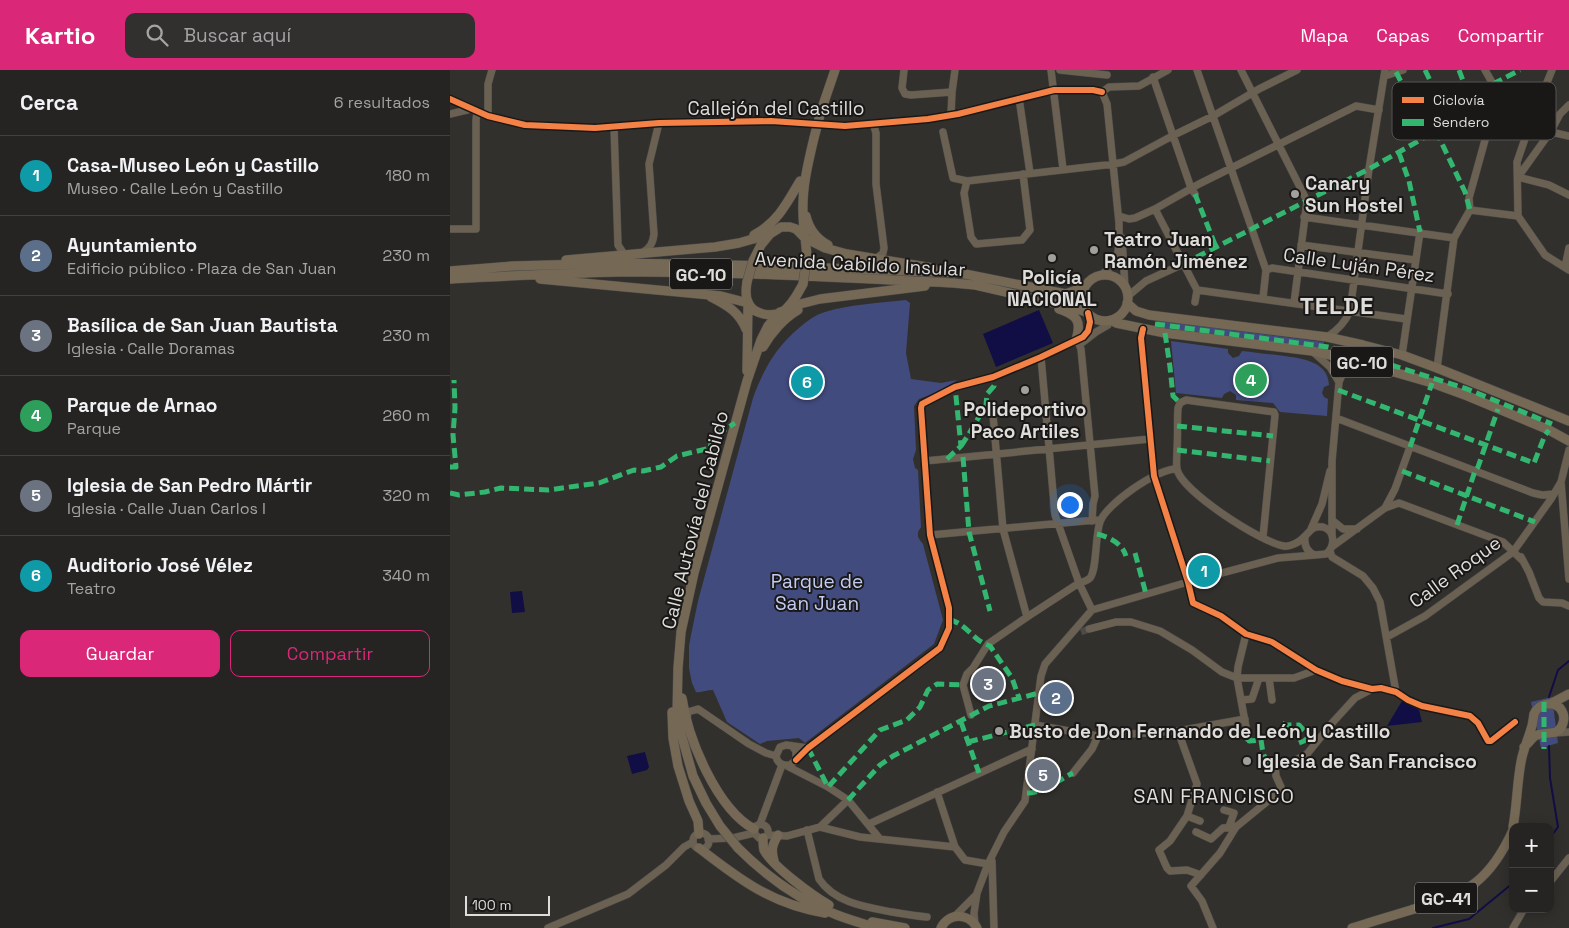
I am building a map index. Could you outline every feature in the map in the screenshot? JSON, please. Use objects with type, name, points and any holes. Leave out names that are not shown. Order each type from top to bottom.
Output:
[{"type":"main road","points":[[835,70],[796,195],[785,217],[761,245],[753,260],[746,290],[748,303],[754,310],[768,314],[782,312],[812,301],[953,283]]},
{"type":"main road","points":[[782,312],[793,301],[802,284],[807,257],[803,196],[808,160]]},
{"type":"main road","points":[[739,243],[761,231],[780,214],[800,181]]},
{"type":"main road","points":[[803,196],[810,228],[822,242],[838,252]]},
{"type":"main road","points":[[512,266],[624,254],[715,247],[739,243],[771,233],[781,227],[790,226],[805,238],[820,246],[838,252],[960,273]]},
{"type":"main road","name":"Avenida Cabildo Insular","points":[[450,271],[512,266],[633,264],[772,266],[960,273],[1066,294],[1084,287]]},
{"type":"main road","name":"Avenida Cabildo Insular","points":[[450,279],[622,272],[772,275],[953,283],[1036,299],[1087,312]]},
{"type":"main road","points":[[1101,275],[1115,278],[1125,287],[1128,300],[1121,314],[1110,320]]},
{"type":"main road","name":"GC-10","points":[[1084,287],[1088,282],[1101,275]]},
{"type":"main road","points":[[504,276],[721,296],[748,303]]},
{"type":"main road","points":[[1084,287],[1082,300],[1087,312]]},
{"type":"main road","points":[[708,296],[728,306],[737,314],[743,323],[748,337]]},
{"type":"main road","points":[[1036,299],[1068,312],[1077,318],[1080,328],[1076,340]]},
{"type":"main road","name":"GC-10","points":[[1128,300],[1136,311],[1149,315],[1327,337],[1402,355],[1569,422]]},
{"type":"main road","points":[[752,367],[766,342],[778,327],[790,314],[812,301]]},
{"type":"main road","name":"Calle Autovía del Cabildo","points":[[747,381],[748,303]]},
{"type":"main road","name":"Calle Autovía del Cabildo","points":[[782,312],[768,326],[760,340],[694,573],[681,632],[678,668],[678,713],[683,746],[699,790],[712,815],[738,848],[776,882],[821,908],[835,915],[878,928]]},
{"type":"main road","name":"GC-10","points":[[1087,312],[1097,320],[1110,320],[1143,329],[1312,352],[1349,359],[1457,392],[1549,430],[1569,441]]},
{"type":"main road","points":[[678,668],[686,721],[707,772],[727,806],[743,823],[756,829]]},
{"type":"main road","points":[[678,668],[672,706],[673,738],[678,766],[689,802],[698,821],[697,841],[738,878],[769,896],[812,911],[835,915]]},
{"type":"main road","points":[[1543,733],[1536,727],[1534,718],[1537,709],[1540,706],[1569,696]]},
{"type":"main road","points":[[1561,710],[1569,696]]},
{"type":"main road","points":[[1524,747],[1534,736],[1543,733],[1554,733],[1566,722],[1561,710],[1550,704]]},
{"type":"main road","name":"GC-41","points":[[1514,823],[1521,761],[1534,718]]},
{"type":"main road","points":[[775,864],[772,852],[773,843],[782,836]]},
{"type":"main road","points":[[765,837],[763,848],[775,864],[818,900],[854,917]]},
{"type":"main road","name":"GC-41","points":[[1352,928],[1458,894],[1475,884],[1489,870],[1502,852],[1509,837]]},
{"type":"main road","name":"Calle Autovía del Cabildo","points":[[821,908],[905,928]]},
{"type":"main road","points":[[931,928],[942,926],[950,918],[954,917],[966,917],[976,926]]},
{"type":"street","points":[[488,116],[488,84],[492,70]]},
{"type":"street","points":[[904,70],[902,88],[905,94],[911,96],[952,92]]},
{"type":"street","points":[[951,116],[955,70]]},
{"type":"street","points":[[1051,70],[1062,169]]},
{"type":"street","points":[[1060,70],[1107,73],[1109,87]]},
{"type":"street","points":[[1101,275],[1117,260],[1119,242],[1114,164],[1107,104],[1102,92],[1109,87],[1139,86],[1168,70]]},
{"type":"street","points":[[1197,70],[1266,270],[1263,298]]},
{"type":"street","points":[[1241,70],[1307,201],[1294,302]]},
{"type":"street","points":[[943,132],[953,178],[966,181],[1114,164],[1124,162],[1297,70]]},
{"type":"street","points":[[1327,337],[1339,329],[1346,321],[1350,311],[1369,169],[1385,73],[1403,70]]},
{"type":"street","points":[[1485,70],[1492,82]]},
{"type":"street","points":[[1547,82],[1552,70]]},
{"type":"street","points":[[1153,77],[1193,191]]},
{"type":"street","name":"Callejón del Castillo","points":[[450,99],[488,116],[526,125],[595,128],[659,123],[771,121],[845,126],[951,116],[1054,90],[1093,90],[1102,92]]},
{"type":"street","points":[[966,181],[964,193],[970,238],[976,244],[1022,240],[1030,230],[1027,173],[1019,98]]},
{"type":"street","points":[[1556,122],[1560,114],[1569,105]]},
{"type":"street","points":[[1119,220],[1135,218],[1193,191],[1231,168],[1356,106],[1379,110]]},
{"type":"street","points":[[450,114],[474,111],[476,120],[476,229],[450,230]]},
{"type":"street","points":[[642,253],[649,249],[654,234],[649,164],[659,123]]},
{"type":"street","points":[[873,123],[876,133],[876,184],[884,248],[883,253],[877,258]]},
{"type":"street","points":[[614,127],[618,246],[624,254]]},
{"type":"street","points":[[1556,132],[1569,136]]},
{"type":"street","points":[[1436,368],[1448,294],[1454,238],[1470,210],[1469,198],[1485,140]]},
{"type":"street","points":[[1525,140],[1517,162],[1518,216],[1545,256],[1567,269],[1569,248]]},
{"type":"street","points":[[1518,177],[1545,140]]},
{"type":"street","points":[[1518,177],[1549,185],[1569,195]]},
{"type":"street","points":[[1155,209],[1197,290],[1195,302]]},
{"type":"street","points":[[1470,210],[1518,216]]},
{"type":"street","points":[[1304,217],[1454,238]]},
{"type":"street","points":[[1119,220],[1123,242],[1125,287]]},
{"type":"street","points":[[1402,355],[1420,232]]},
{"type":"street","points":[[1300,245],[1415,260]]},
{"type":"street","points":[[1128,300],[1146,281],[1183,264]]},
{"type":"street","name":"Calle Luján Pérez","points":[[1266,270],[1272,268],[1448,294]]},
{"type":"street","points":[[1197,290],[1406,319]]},
{"type":"street","points":[[785,765],[792,764],[808,748],[930,656],[940,648],[945,639],[949,628],[949,608],[930,535],[922,404],[955,387],[994,377],[1082,337],[1088,330],[1090,322],[1087,312]]},
{"type":"street","points":[[1081,349],[1085,340],[1108,325],[1110,320]]},
{"type":"street","points":[[1143,329],[1141,338],[1154,476],[1193,603],[1221,616],[1246,634],[1272,642],[1316,670],[1342,681],[1372,689],[1381,688],[1396,692],[1422,706],[1470,716],[1478,723],[1488,741],[1496,738],[1515,722]]},
{"type":"street","points":[[1076,340],[1081,349],[1095,496],[1092,521]]},
{"type":"street","points":[[1312,352],[1330,368],[1339,382]]},
{"type":"street","points":[[1041,357],[1056,515],[1080,583],[1092,610]]},
{"type":"street","points":[[1349,359],[1339,382],[1332,461],[1332,557],[1363,576],[1373,588],[1380,602],[1396,692]]},
{"type":"street","points":[[1263,537],[1274,412],[1186,400],[1180,403],[1178,408],[1177,469],[1184,481],[1219,512],[1263,537],[1284,546],[1292,545],[1305,537],[1311,529],[1322,504],[1332,461]]},
{"type":"street","points":[[993,415],[1002,529],[1027,617]]},
{"type":"street","points":[[1336,418],[1542,495],[1554,494],[1563,499]]},
{"type":"street","points":[[925,461],[1150,439]]},
{"type":"street","points":[[1385,508],[1395,489],[1410,447]]},
{"type":"street","name":"Calle Roque","points":[[1387,637],[1424,616],[1516,548],[1544,509],[1567,472],[1569,450]]},
{"type":"street","points":[[972,715],[962,685],[966,674],[988,644],[1080,583],[1089,580],[1092,575],[1100,520],[1122,497],[1154,476],[1177,469]]},
{"type":"street","points":[[1561,482],[1569,559],[1569,579]]},
{"type":"street","points":[[1395,489],[1395,497],[1399,503],[1516,548],[1529,572],[1539,598],[1545,602],[1568,603]]},
{"type":"street","points":[[1542,495],[1545,501],[1544,509]]},
{"type":"street","points":[[976,926],[974,913],[977,893],[988,864],[993,851],[1024,801],[1044,664],[1077,631],[1092,610],[1188,582],[1283,558],[1321,556],[1385,508],[1399,503]]},
{"type":"street","points":[[930,535],[1100,520]]},
{"type":"street","points":[[1332,520],[1342,529],[1357,529]]},
{"type":"street","points":[[1311,529],[1320,527],[1339,537],[1347,536]]},
{"type":"street","points":[[1305,537],[1307,550],[1316,555]]},
{"type":"street","points":[[1283,558],[1284,546]]},
{"type":"street","points":[[1089,629],[1101,625],[1131,622],[1153,629],[1192,650],[1222,672],[1237,678],[1294,678],[1316,670]]},
{"type":"street","points":[[1246,634],[1237,678],[1248,738]]},
{"type":"street","points":[[1242,700],[1252,699],[1259,678]]},
{"type":"street","points":[[1269,678],[1272,700]]},
{"type":"street","points":[[1213,928],[1202,902],[1191,886],[1220,853],[1236,827],[1280,791],[1281,787],[1276,776],[1275,764],[1288,764],[1307,754],[1355,698],[1372,689]]},
{"type":"street","points":[[686,721],[688,712],[698,709],[749,744],[766,754],[776,756]]},
{"type":"street","points":[[1035,726],[1098,736],[1178,731],[1245,719]]},
{"type":"street","points":[[1178,731],[1197,784],[1187,816],[1170,841],[1160,850],[1167,868],[1170,870],[1187,870],[1201,874]]},
{"type":"street","points":[[1554,733],[1569,732]]},
{"type":"street","points":[[1073,773],[1092,749],[1098,736]]},
{"type":"street","points":[[808,748],[783,746],[778,750],[776,756],[778,761],[828,787],[848,800],[880,840]]},
{"type":"street","points":[[792,746],[796,751],[796,760]]},
{"type":"street","points":[[868,824],[1032,749]]},
{"type":"street","points":[[785,765],[756,829],[756,836],[782,836],[820,827],[880,840],[955,847]]},
{"type":"street","points":[[937,792],[955,847],[965,860],[988,864]]},
{"type":"street","points":[[820,827],[848,800]]},
{"type":"street","points":[[1224,810],[1234,813],[1230,824],[1236,827]]},
{"type":"street","points":[[1187,816],[1200,821]]},
{"type":"street","points":[[548,928],[628,894],[666,865],[684,847],[706,835],[708,839],[733,838],[764,824],[767,827],[765,837]]},
{"type":"street","points":[[1196,832],[1211,839],[1223,828],[1236,827]]},
{"type":"street","points":[[807,830],[818,879],[837,896],[863,906],[927,917]]},
{"type":"street","points":[[697,841],[706,847],[708,839]]},
{"type":"street","points":[[993,851],[991,866],[994,928]]},
{"type":"street","points":[[1554,877],[1569,858]]},
{"type":"street","points":[[954,917],[977,893]]},
{"type":"street","points":[[1513,928],[1522,913]]},
{"type":"green space","name":"Parque de San Juan","points":[[906,300],[910,303],[906,353],[911,379],[941,383],[957,380],[941,391],[919,399],[914,406],[916,450],[913,459],[915,468],[918,470],[921,527],[918,536],[923,544],[943,620],[934,644],[805,743],[799,738],[767,741],[760,744],[727,722],[713,690],[696,692],[689,668],[689,646],[698,601],[753,398],[761,378],[777,351],[791,335],[811,318],[845,307]]},
{"type":"green space","points":[[1157,320],[1324,342],[1323,351],[1158,330]]},
{"type":"green space","points":[[1171,341],[1228,349],[1228,353],[1233,358],[1239,356],[1242,351],[1310,361],[1323,370],[1327,376],[1329,385],[1324,387],[1322,393],[1328,399],[1327,416],[1280,412],[1273,403],[1236,400],[1236,395],[1230,391],[1224,394],[1222,398],[1176,393]]},
{"type":"green space","points":[[1552,697],[1558,743],[1541,748],[1531,702]]},
{"type":"shaded area","points":[[1039,310],[1053,343],[996,367],[983,334]]},
{"type":"shaded area","points":[[522,591],[525,612],[512,613],[510,592]]},
{"type":"shaded area","points":[[1402,701],[1419,710],[1422,722],[1387,726]]},
{"type":"shaded area","points":[[645,752],[649,767],[647,770],[632,774],[627,756]]},
{"type":"waterway","points":[[1549,697],[1558,670],[1569,661]]},
{"type":"waterway","points":[[1549,746],[1550,778],[1558,827],[1554,832]]},
{"type":"waterway","points":[[1433,928],[1469,919],[1509,886]]},
{"type":"tunnel","points":[[1081,632],[1089,629]]},
{"type":"marked path","points":[[1425,70],[1431,82]]},
{"type":"marked path","points":[[1459,70],[1464,82]]},
{"type":"marked path","points":[[1497,82],[1520,70]]},
{"type":"marked path","points":[[1396,72],[1401,82]]},
{"type":"marked path","points":[[1183,264],[1369,169],[1420,140]]},
{"type":"marked path","points":[[1440,140],[1465,192],[1470,210]]},
{"type":"marked path","points":[[1399,153],[1409,181],[1420,232]]},
{"type":"marked path","points":[[1195,194],[1216,247]]},
{"type":"marked path","points":[[1155,324],[1328,347],[1361,354],[1467,389],[1552,424]]},
{"type":"marked path","points":[[1165,333],[1173,396],[1180,403]]},
{"type":"marked path","points":[[961,446],[986,405],[987,394],[994,386],[993,377]]},
{"type":"marked path","points":[[450,467],[456,467],[453,435],[455,408],[454,380]]},
{"type":"marked path","points":[[1410,447],[1432,383]]},
{"type":"marked path","points":[[947,459],[961,446],[955,387]]},
{"type":"marked path","points":[[1338,390],[1534,463],[1545,435],[1549,430]]},
{"type":"marked path","points":[[1457,525],[1498,409]]},
{"type":"marked path","points":[[450,493],[459,495],[501,488],[548,490],[599,483],[634,470],[643,471],[661,467],[677,456],[710,448],[712,438],[735,423]]},
{"type":"marked path","points":[[1177,426],[1273,436]]},
{"type":"marked path","points":[[1177,450],[1270,461]]},
{"type":"marked path","points":[[963,457],[969,532],[990,611]]},
{"type":"marked path","points":[[1402,471],[1535,522]]},
{"type":"marked path","points":[[1097,534],[1114,541],[1124,551],[1126,556]]},
{"type":"marked path","points":[[1135,553],[1146,594]]},
{"type":"marked path","points":[[949,620],[963,626],[983,643],[990,646],[1012,678],[1019,698]]},
{"type":"marked path","points":[[808,748],[828,787],[880,730],[907,720],[920,707],[928,690],[937,684],[963,685]]},
{"type":"marked path","points":[[848,800],[880,765],[893,756],[989,706],[1039,693]]},
{"type":"marked path","points":[[1544,702],[1544,749]]},
{"type":"marked path","points":[[961,722],[979,773]]},
{"type":"marked path","points":[[1282,723],[1285,725],[1299,725],[1315,743]]},
{"type":"marked path","points":[[968,742],[1035,725]]},
{"type":"marked path","points":[[1299,743],[1309,737]]},
{"type":"marked path","points":[[1248,738],[1249,741],[1261,740],[1265,758],[1275,764]]},
{"type":"marked path","points":[[1027,793],[1045,789],[1073,773]]},
{"type":"cycle path","points":[[450,99],[488,116],[525,125],[595,128],[659,123],[771,121],[845,126],[928,119],[958,114],[1054,90],[1093,90],[1102,92]]},
{"type":"cycle path","points":[[796,760],[808,748],[940,648],[949,628],[949,608],[930,535],[922,404],[955,387],[993,377],[1083,337],[1088,331],[1090,322],[1088,313]]},
{"type":"cycle path","points":[[1143,329],[1141,338],[1154,476],[1193,603],[1221,616],[1246,634],[1272,642],[1316,670],[1342,681],[1372,689],[1381,688],[1396,692],[1422,706],[1470,716],[1478,723],[1488,741],[1491,741],[1515,722]]},
{"type":"place","name":"Canary Sun Hostel","points":[[1295,194]]},
{"type":"place","name":"Teatro Juan Ramón Jiménez","points":[[1094,250]]},
{"type":"place","name":"Policía NACIONAL","points":[[1052,258]]},
{"type":"place","name":"Parque de Arnao","points":[[1251,380]]},
{"type":"place","name":"Auditorio José Vélez","points":[[807,382]]},
{"type":"place","name":"Polideportivo Paco Artiles","points":[[1025,390]]},
{"type":"place","name":"Casa-Museo León y Castillo","points":[[1204,571]]},
{"type":"place","name":"Basílica de San Juan Bautista","points":[[988,684]]},
{"type":"place","name":"Ayuntamiento","points":[[1056,698]]},
{"type":"place","name":"Busto de Don Fernando de León y Castillo","points":[[999,731]]},
{"type":"place","name":"Iglesia de San Francisco","points":[[1247,761]]},
{"type":"place","name":"Iglesia de San Pedro Mártir","points":[[1043,775]]},
{"type":"district","name":"TELDE","points":[[1337,305]]},
{"type":"district","name":"SAN FRANCISCO","points":[[1214,796]]}]
